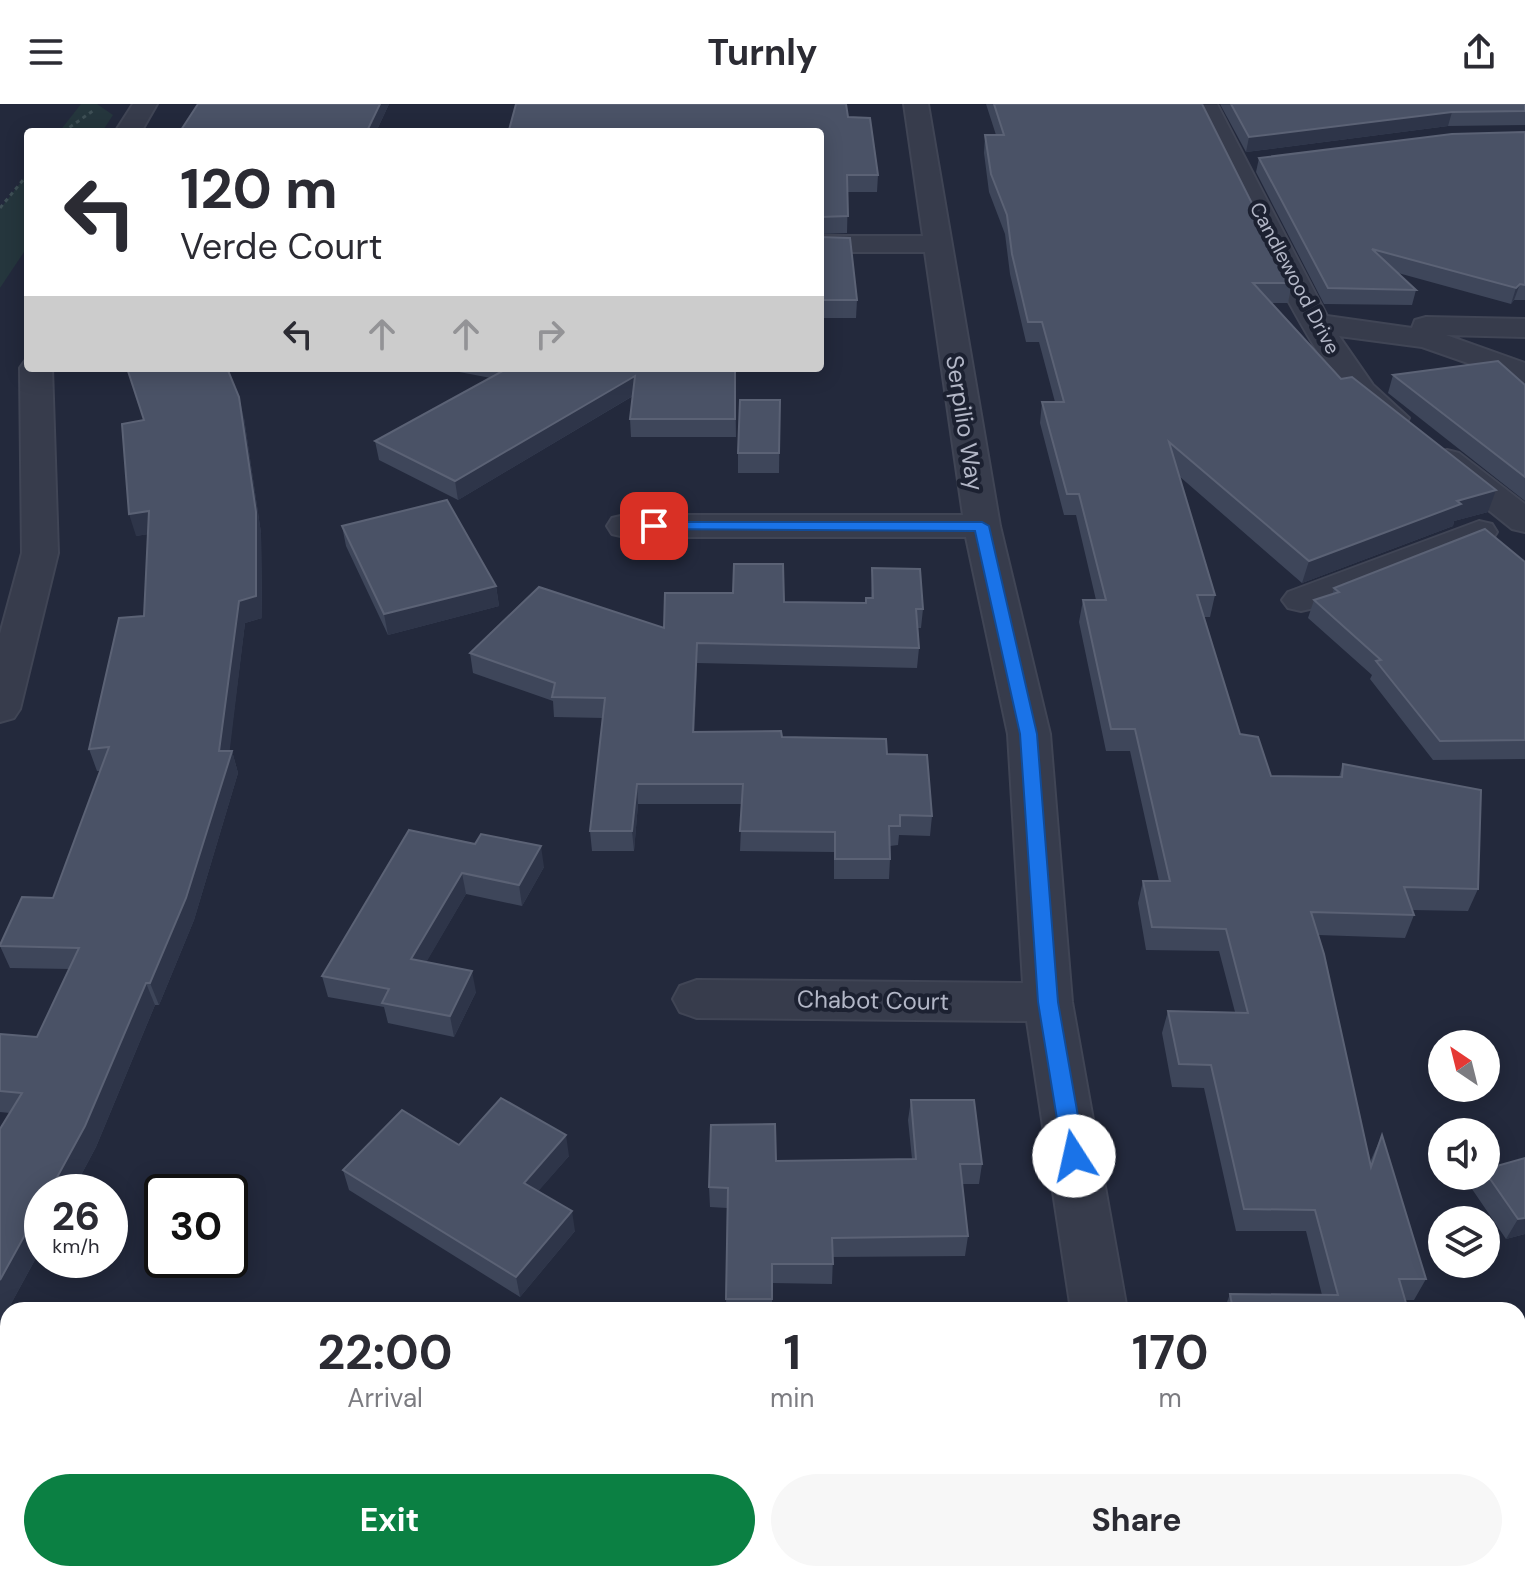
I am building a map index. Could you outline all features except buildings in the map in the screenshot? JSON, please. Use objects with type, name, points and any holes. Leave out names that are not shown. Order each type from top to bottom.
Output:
[{"type":"street","points":[[130,128],[145,104]]},
{"type":"street","name":"Serpilio Way","points":[[916,104],[982,526],[1029,734],[1048,1002],[1098,1302]]},
{"type":"street","name":"Candlewood Drive","points":[[1205,104],[1316,324],[1361,392],[1522,519]]},
{"type":"street","points":[[1234,164],[1265,160]]},
{"type":"street","points":[[824,244],[936,244]]},
{"type":"street","points":[[1316,324],[1525,328]]},
{"type":"street","points":[[1316,324],[1427,339],[1525,374]]},
{"type":"street","points":[[0,709],[40,553],[36,372]]},
{"type":"street","points":[[1301,600],[1522,519]]},
{"type":"street","points":[[625,526],[982,526]]},
{"type":"street","name":"Chabot Court","points":[[697,999],[1048,1002]]},
{"type":"path","points":[[66,128],[103,106]]},
{"type":"path","points":[[0,208],[24,179]]},
{"type":"shaded area","points":[[81,104],[97,104],[113,115],[105,128],[62,128]]},
{"type":"shaded area","points":[[24,178],[24,252],[0,288],[0,209]]},
{"type":"route","points":[[654,526],[982,526],[1029,734],[1048,1002],[1074,1156]]}]
